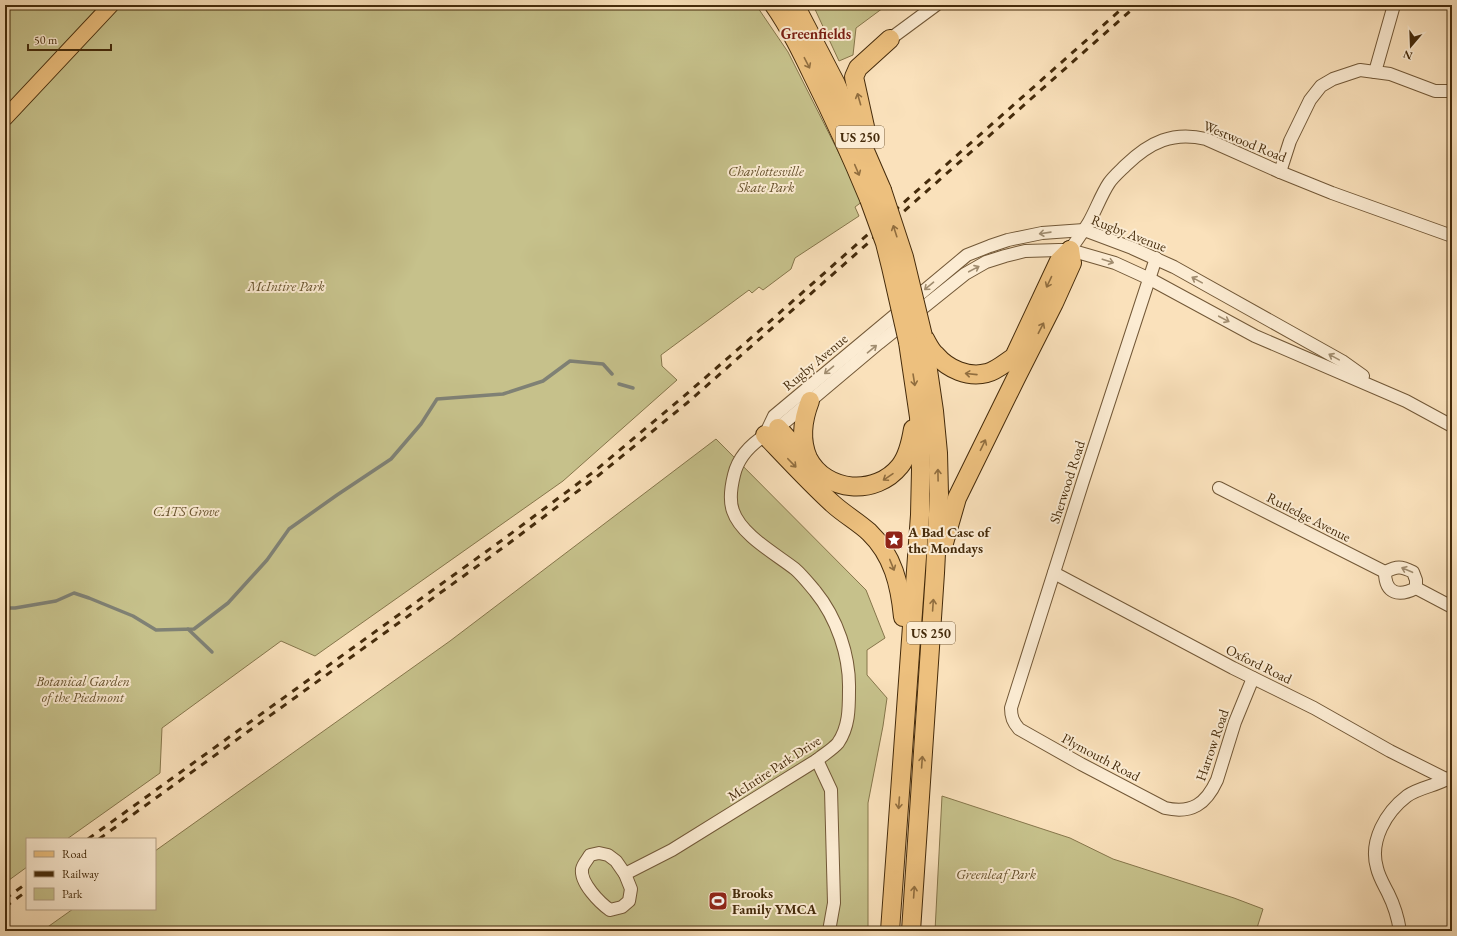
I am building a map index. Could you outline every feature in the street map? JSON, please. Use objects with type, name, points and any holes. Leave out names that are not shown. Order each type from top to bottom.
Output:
[{"type":"highway","name":"US 250","points":[[774,5],[800,50],[876,194],[906,268],[915,339],[921,470],[920,515],[890,931]]},
{"type":"highway","name":"US 250","points":[[795,6],[836,84],[872,165],[885,243],[915,339],[934,411],[938,452],[939,494],[911,931]]},
{"type":"highway","points":[[872,165],[867,132],[854,77],[858,68],[890,39]]},
{"type":"highway","points":[[915,339],[949,366],[962,372],[975,375],[988,373],[1014,357],[1059,261],[1070,250]]},
{"type":"highway","points":[[935,573],[957,498],[1054,303],[1072,263],[1070,250]]},
{"type":"highway","points":[[810,401],[804,419],[803,433],[804,446],[808,457],[815,468]]},
{"type":"highway","points":[[771,432],[815,468],[823,477],[832,482],[844,486],[857,487],[874,484],[891,475],[901,465],[907,455],[912,437],[917,405]]},
{"type":"highway","points":[[771,432],[830,502],[869,532],[882,546],[890,560],[897,578],[901,597],[905,657],[906,708]]},
{"type":"main road","points":[[5,118],[111,5]]},
{"type":"street","points":[[890,39],[936,5]]},
{"type":"street","points":[[1375,72],[1394,5]]},
{"type":"street","points":[[1280,172],[1290,141],[1310,100],[1321,86],[1338,77],[1360,70],[1390,74],[1436,91],[1452,91]]},
{"type":"street","name":"Westwood Road","points":[[1070,250],[1084,230],[1116,174],[1131,160],[1149,147],[1158,142],[1181,136],[1194,136],[1206,139],[1332,193],[1452,236]]},
{"type":"street","name":"Rugby Avenue","points":[[771,432],[774,416],[967,256],[1008,240],[1042,233],[1084,230],[1156,258],[1342,361],[1377,388]]},
{"type":"street","name":"Rugby Avenue","points":[[771,432],[965,274],[986,262],[1025,251],[1070,250],[1115,263],[1150,279],[1255,336],[1406,401],[1452,426]]},
{"type":"street","name":"Sherwood Road","points":[[1011,716],[1011,708],[1054,572],[1156,258]]},
{"type":"street","name":"McIntire Park Drive","points":[[625,874],[672,850],[817,760],[837,744],[846,730],[849,708],[847,665],[842,644],[834,623],[820,597],[796,570],[750,534],[734,512],[731,493],[736,467],[742,457],[771,432]]},
{"type":"street","name":"Rutledge Avenue","points":[[1218,488],[1385,572]]},
{"type":"street","points":[[1402,567],[1413,572],[1416,580],[1416,588],[1408,592],[1398,593],[1390,589],[1385,579],[1385,572],[1393,568],[1402,567]]},
{"type":"street","name":"Oxford Road","points":[[1054,572],[1253,678],[1314,708],[1390,751],[1450,779]]},
{"type":"street","points":[[1416,588],[1452,607]]},
{"type":"street","name":"Harrow Road","points":[[1186,810],[1196,807],[1213,789],[1235,722],[1253,678]]},
{"type":"street","name":"Plymouth Road","points":[[1011,716],[1019,729],[1081,764],[1165,808],[1186,810]]},
{"type":"street","points":[[817,760],[830,790],[834,903],[829,931]]},
{"type":"street","points":[[1400,931],[1394,909],[1376,867],[1374,855],[1380,830],[1396,805],[1408,796],[1421,789],[1450,779]]},
{"type":"street","points":[[599,853],[608,855],[616,861],[625,874],[632,889],[629,901],[622,907],[610,910],[600,903],[586,884],[583,877],[582,868],[590,855],[599,853]]},
{"type":"green space","name":"McIntire Park","points":[[5,5],[756,5],[788,52],[863,201],[855,207],[859,216],[795,258],[791,269],[763,290],[759,287],[752,293],[749,290],[661,355],[662,366],[677,380],[563,481],[315,656],[281,641],[162,728],[160,773],[68,838],[26,838],[26,868],[5,883]]},
{"type":"green space","points":[[813,5],[881,5],[883,8],[856,28],[853,55],[839,61]]},
{"type":"green space","points":[[716,439],[866,590],[885,638],[867,650],[867,675],[887,698],[868,803],[868,931],[42,931],[72,910],[156,910],[156,850],[450,641]]},
{"type":"green space","name":"Greenleaf Park","points":[[942,796],[1070,838],[1113,859],[1234,898],[1263,909],[1256,931],[935,931]]},
{"type":"waterway","points":[[5,608],[15,608],[56,601],[74,593],[133,616],[156,630],[194,629],[228,603],[267,560],[289,529],[391,459],[421,424],[437,399],[503,394],[543,381],[570,361],[603,364],[612,374]]},
{"type":"waterway","points":[[619,384],[633,388]]},
{"type":"waterway","points":[[188,629],[212,652]]},
{"type":"railway","points":[[89,838],[505,538],[596,470],[767,324],[1126,5]]},
{"type":"railway","points":[[100,838],[508,544],[599,475],[687,403],[1137,5]]},
{"type":"railway","points":[[5,899],[26,884]]},
{"type":"railway","points":[[5,907],[26,892]]},
{"type":"place","name":"A Bad Case of the Mondays","points":[[894,540]]},
{"type":"place","name":"Brooks Family YMCA","points":[[718,901]]},
{"type":"district","name":"Greenfields","points":[[816,34]]},
{"type":"park label","name":"Charlottesville Skate Park","points":[[766,180]]},
{"type":"park label","name":"CATS Grove","points":[[186,511]]},
{"type":"park label","name":"Botanical Garden of the Piedmont","points":[[83,690]]}]
